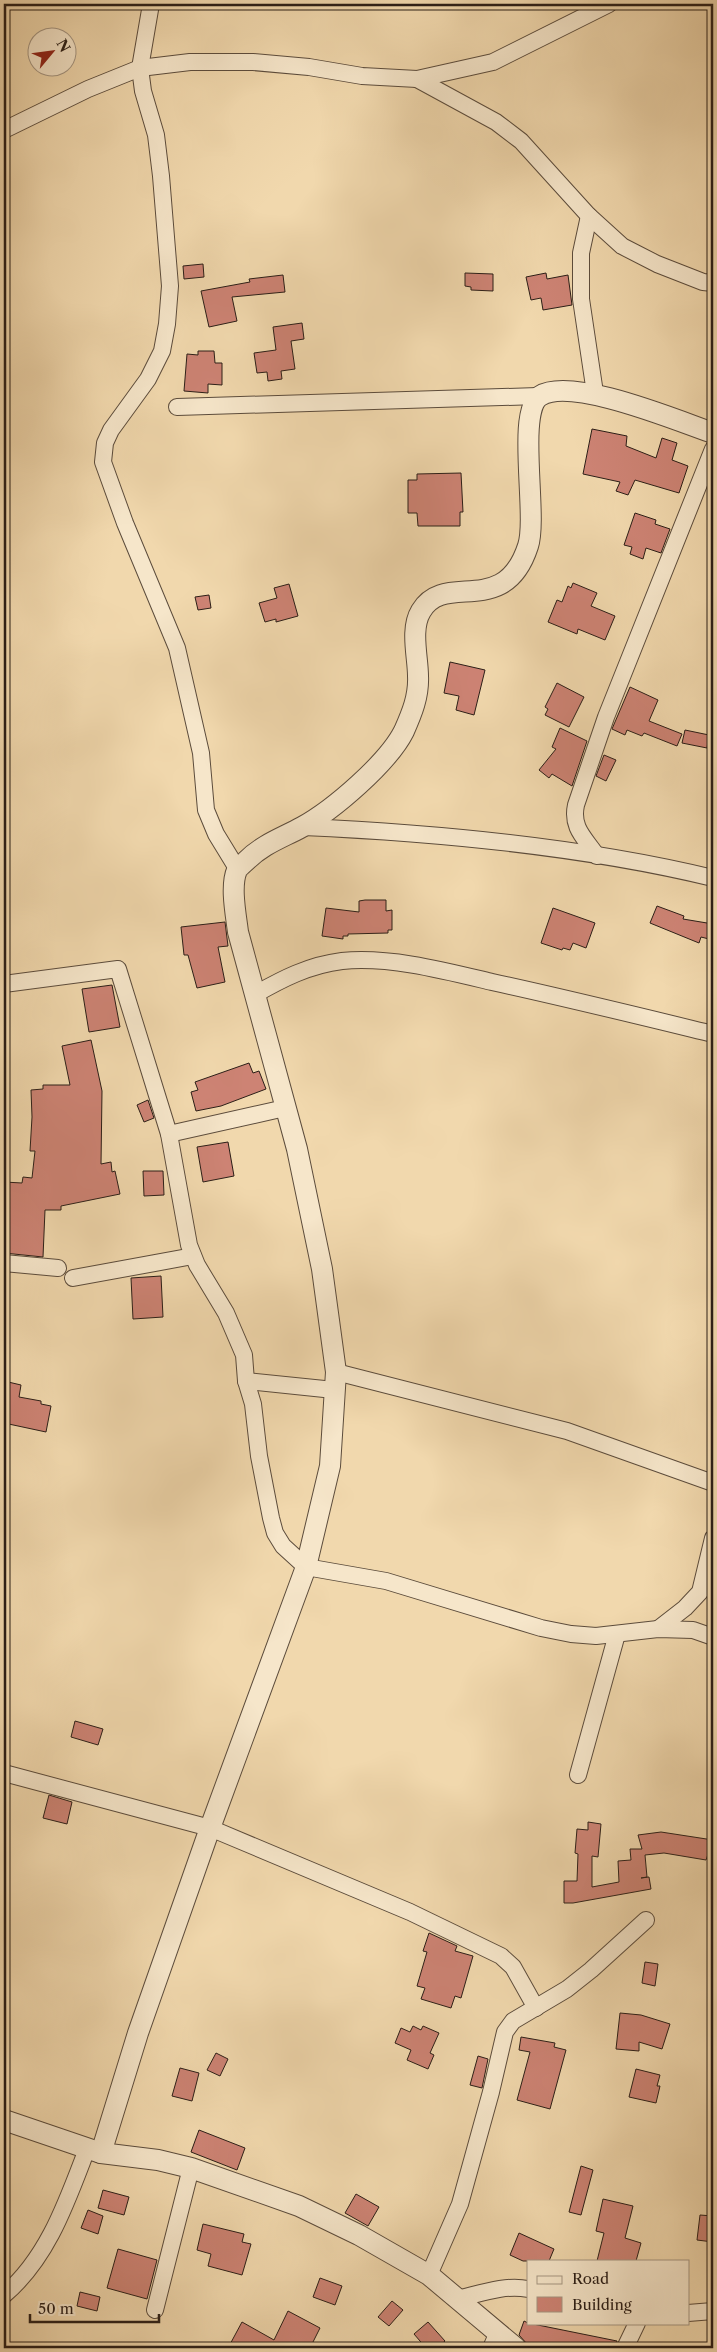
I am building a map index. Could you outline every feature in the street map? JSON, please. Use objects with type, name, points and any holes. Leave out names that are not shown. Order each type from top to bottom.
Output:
[{"type":"street","points":[[151,4],[140,68],[142,91],[156,135],[161,176],[170,286],[167,324],[162,351],[148,379],[111,430],[105,443],[103,462],[128,532],[177,648],[201,752],[206,810],[216,834],[238,870]]},
{"type":"street","points":[[4,130],[88,89],[140,68],[190,62],[253,62],[310,67],[362,76],[417,79],[492,62],[609,4]]},
{"type":"street","points":[[417,79],[496,122],[521,141],[589,216],[622,246],[657,264],[703,282],[713,283]]},
{"type":"street","points":[[589,216],[581,253],[581,299],[595,394]]},
{"type":"street","points":[[177,407],[538,396],[552,391],[595,394],[713,433]]},
{"type":"street","points":[[4,2295],[21,2280],[61,2218],[94,2151],[306,1567],[330,1466],[335,1381],[322,1269],[305,1182],[238,932],[234,895],[238,870],[257,850],[303,827],[346,796],[378,764],[400,738],[414,708],[418,678],[416,625],[421,610],[436,597],[460,592],[485,590],[506,583],[518,569],[529,544],[531,505],[528,425],[531,409],[538,396]]},
{"type":"street","points":[[598,856],[576,824],[574,815],[576,805],[606,717],[713,449]]},
{"type":"street","points":[[303,827],[439,835],[598,856],[712,875]]},
{"type":"street","points":[[254,995],[283,978],[312,966],[343,961],[380,962],[443,971],[713,1034]]},
{"type":"street","points":[[4,984],[118,969],[169,1134],[189,1245],[193,1256],[234,1331],[244,1355],[246,1381],[253,1404],[259,1456],[275,1534],[283,1546],[306,1567],[386,1581],[541,1628],[571,1634],[596,1636],[658,1629],[693,1630],[713,1637]]},
{"type":"street","points":[[169,1134],[285,1108]]},
{"type":"street","points":[[74,1278],[193,1256]]},
{"type":"street","points":[[4,1262],[58,1268]]},
{"type":"street","points":[[246,1381],[335,1381],[568,1431],[713,1483]]},
{"type":"street","points":[[658,1629],[685,1608],[700,1592],[713,1538]]},
{"type":"street","points":[[578,1775],[617,1634]]},
{"type":"street","points":[[4,1772],[210,1828],[410,1912],[501,1956],[513,1966],[536,2008]]},
{"type":"street","points":[[429,2275],[460,2204],[492,2092],[505,2032],[513,2021],[575,1983],[646,1920]]},
{"type":"street","points":[[4,2120],[94,2151],[158,2160],[191,2168],[299,2206],[359,2235],[429,2275],[457,2299],[494,2340],[516,2348]]},
{"type":"street","points":[[155,2310],[191,2168]]},
{"type":"street","points":[[457,2299],[498,2289],[520,2287],[527,2289]]},
{"type":"street","points":[[690,2313],[713,2311]]},
{"type":"street","points":[[625,2348],[636,2324]]},
{"type":"building","points":[[203,264],[204,277],[184,279],[183,266]]},
{"type":"building","points":[[465,273],[493,274],[493,291],[471,290],[471,287],[465,286]]},
{"type":"building","points":[[546,273],[547,279],[568,275],[572,305],[543,310],[541,298],[531,300],[526,277]]},
{"type":"building","points":[[283,275],[285,292],[232,297],[237,321],[209,327],[201,291],[250,282],[249,279]]},
{"type":"building","points":[[302,323],[304,339],[291,341],[295,369],[281,371],[282,379],[268,381],[267,372],[257,373],[254,353],[276,350],[273,327]]},
{"type":"building","points":[[198,351],[214,351],[215,363],[222,363],[222,385],[208,384],[208,393],[184,391],[187,354],[198,355]]},
{"type":"building","points":[[592,429],[627,436],[626,446],[656,458],[662,438],[677,443],[672,460],[688,466],[679,493],[635,480],[628,495],[616,491],[620,482],[583,474]]},
{"type":"building","points":[[461,473],[463,512],[460,512],[460,526],[418,526],[417,513],[408,513],[408,480],[417,480],[417,474]]},
{"type":"building","points":[[635,513],[656,520],[655,524],[670,529],[661,553],[646,548],[643,559],[630,554],[632,547],[624,545]]},
{"type":"building","points":[[573,583],[597,593],[591,606],[615,616],[605,640],[578,629],[577,634],[548,622],[557,600],[562,602],[568,586],[571,588]]},
{"type":"building","points":[[289,584],[298,616],[276,622],[276,619],[265,622],[259,603],[277,598],[274,588]]},
{"type":"building","points":[[209,595],[211,608],[198,610],[195,597]]},
{"type":"building","points":[[450,662],[485,670],[474,715],[456,710],[459,696],[444,693]]},
{"type":"building","points":[[557,683],[584,697],[569,727],[545,715],[548,709],[545,707]]},
{"type":"building","points":[[630,687],[658,700],[649,721],[682,734],[677,746],[644,733],[642,736],[627,730],[625,735],[612,729]]},
{"type":"building","points":[[560,728],[587,741],[572,786],[552,774],[549,778],[539,770],[556,749],[552,747]]},
{"type":"building","points":[[685,730],[709,735],[707,748],[682,743]]},
{"type":"building","points":[[604,755],[616,760],[606,781],[596,776]]},
{"type":"building","points":[[386,900],[386,911],[392,910],[392,930],[388,930],[388,933],[348,934],[348,936],[343,936],[343,939],[322,936],[326,908],[359,912],[359,901]]},
{"type":"building","points":[[657,906],[684,916],[683,919],[713,924],[713,940],[701,937],[699,943],[650,923]]},
{"type":"building","points":[[553,908],[595,923],[586,948],[573,943],[570,950],[563,948],[562,950],[541,943]]},
{"type":"building","points":[[225,922],[228,946],[218,947],[225,982],[197,988],[188,955],[184,955],[181,927]]},
{"type":"building","points":[[112,985],[120,1027],[89,1032],[82,989]]},
{"type":"building","points":[[91,1040],[102,1091],[101,1164],[111,1162],[112,1172],[115,1171],[120,1194],[61,1206],[61,1210],[45,1210],[43,1257],[4,1253],[4,1182],[22,1183],[23,1177],[32,1178],[35,1151],[30,1151],[31,1090],[43,1089],[43,1085],[70,1085],[62,1046]]},
{"type":"building","points":[[249,1063],[253,1073],[259,1071],[266,1089],[221,1106],[196,1111],[191,1092],[198,1090],[195,1082]]},
{"type":"building","points":[[148,1100],[154,1118],[144,1122],[137,1105]]},
{"type":"building","points":[[228,1142],[234,1176],[203,1182],[197,1147]]},
{"type":"building","points":[[143,1171],[163,1171],[164,1195],[144,1196]]},
{"type":"building","points":[[161,1276],[163,1317],[133,1319],[131,1278]]},
{"type":"building","points":[[4,1381],[21,1385],[19,1397],[41,1401],[41,1404],[51,1406],[46,1432],[4,1423]]},
{"type":"building","points":[[75,1721],[103,1729],[98,1745],[71,1737]]},
{"type":"building","points":[[49,1795],[72,1802],[67,1824],[43,1818]]},
{"type":"building","points":[[588,1822],[601,1824],[598,1857],[592,1856],[592,1887],[619,1882],[618,1861],[631,1860],[630,1849],[642,1849],[638,1835],[661,1832],[713,1840],[706,1860],[664,1853],[645,1855],[647,1877],[641,1878],[649,1877],[651,1889],[564,1903],[564,1881],[577,1881],[578,1854],[575,1853],[577,1829],[588,1830]]},
{"type":"building","points":[[429,1933],[457,1946],[455,1951],[473,1956],[461,1998],[455,1996],[451,2008],[421,1999],[425,1988],[417,1986],[427,1952],[423,1951]]},
{"type":"building","points":[[645,1962],[658,1964],[655,1986],[642,1983]]},
{"type":"building","points":[[620,2013],[641,2015],[670,2024],[662,2049],[639,2042],[639,2051],[616,2049]]},
{"type":"building","points":[[413,2026],[421,2030],[423,2026],[439,2033],[430,2053],[434,2055],[428,2069],[407,2060],[411,2050],[395,2043],[401,2028],[410,2032]]},
{"type":"building","points":[[521,2037],[555,2043],[554,2047],[566,2050],[550,2109],[517,2100],[530,2052],[519,2050]]},
{"type":"building","points":[[216,2053],[228,2059],[220,2076],[207,2070]]},
{"type":"building","points":[[478,2056],[488,2059],[482,2088],[470,2085]]},
{"type":"building","points":[[180,2068],[199,2073],[192,2101],[172,2096]]},
{"type":"building","points":[[636,2069],[660,2075],[657,2086],[660,2086],[656,2103],[629,2097]]},
{"type":"building","points":[[199,2130],[245,2148],[237,2170],[191,2152]]},
{"type":"building","points":[[581,2166],[593,2170],[581,2215],[569,2212]]},
{"type":"building","points":[[103,2190],[129,2197],[124,2215],[98,2208]]},
{"type":"building","points":[[356,2194],[379,2207],[368,2226],[345,2213]]},
{"type":"building","points":[[603,2199],[633,2206],[625,2238],[641,2243],[636,2260],[597,2260],[604,2233],[596,2231]]},
{"type":"building","points":[[88,2210],[103,2216],[98,2234],[81,2228]]},
{"type":"building","points":[[700,2215],[713,2216],[713,2242],[697,2240]]},
{"type":"building","points":[[203,2224],[244,2234],[242,2242],[251,2244],[242,2275],[208,2266],[211,2254],[197,2250]]},
{"type":"building","points":[[519,2233],[554,2249],[549,2260],[523,2261],[510,2255]]},
{"type":"building","points":[[118,2249],[157,2260],[147,2299],[107,2288]]},
{"type":"building","points":[[320,2278],[342,2286],[335,2305],[313,2297]]},
{"type":"building","points":[[80,2292],[100,2297],[97,2311],[77,2306]]},
{"type":"building","points":[[392,2301],[403,2310],[389,2326],[378,2317]]},
{"type":"building","points":[[288,2311],[320,2328],[310,2348],[228,2348],[242,2322],[274,2340]]},
{"type":"building","points":[[524,2321],[527,2324],[617,2341],[615,2348],[528,2348],[519,2335]]},
{"type":"building","points":[[428,2322],[445,2341],[437,2348],[426,2348],[414,2334]]}]
